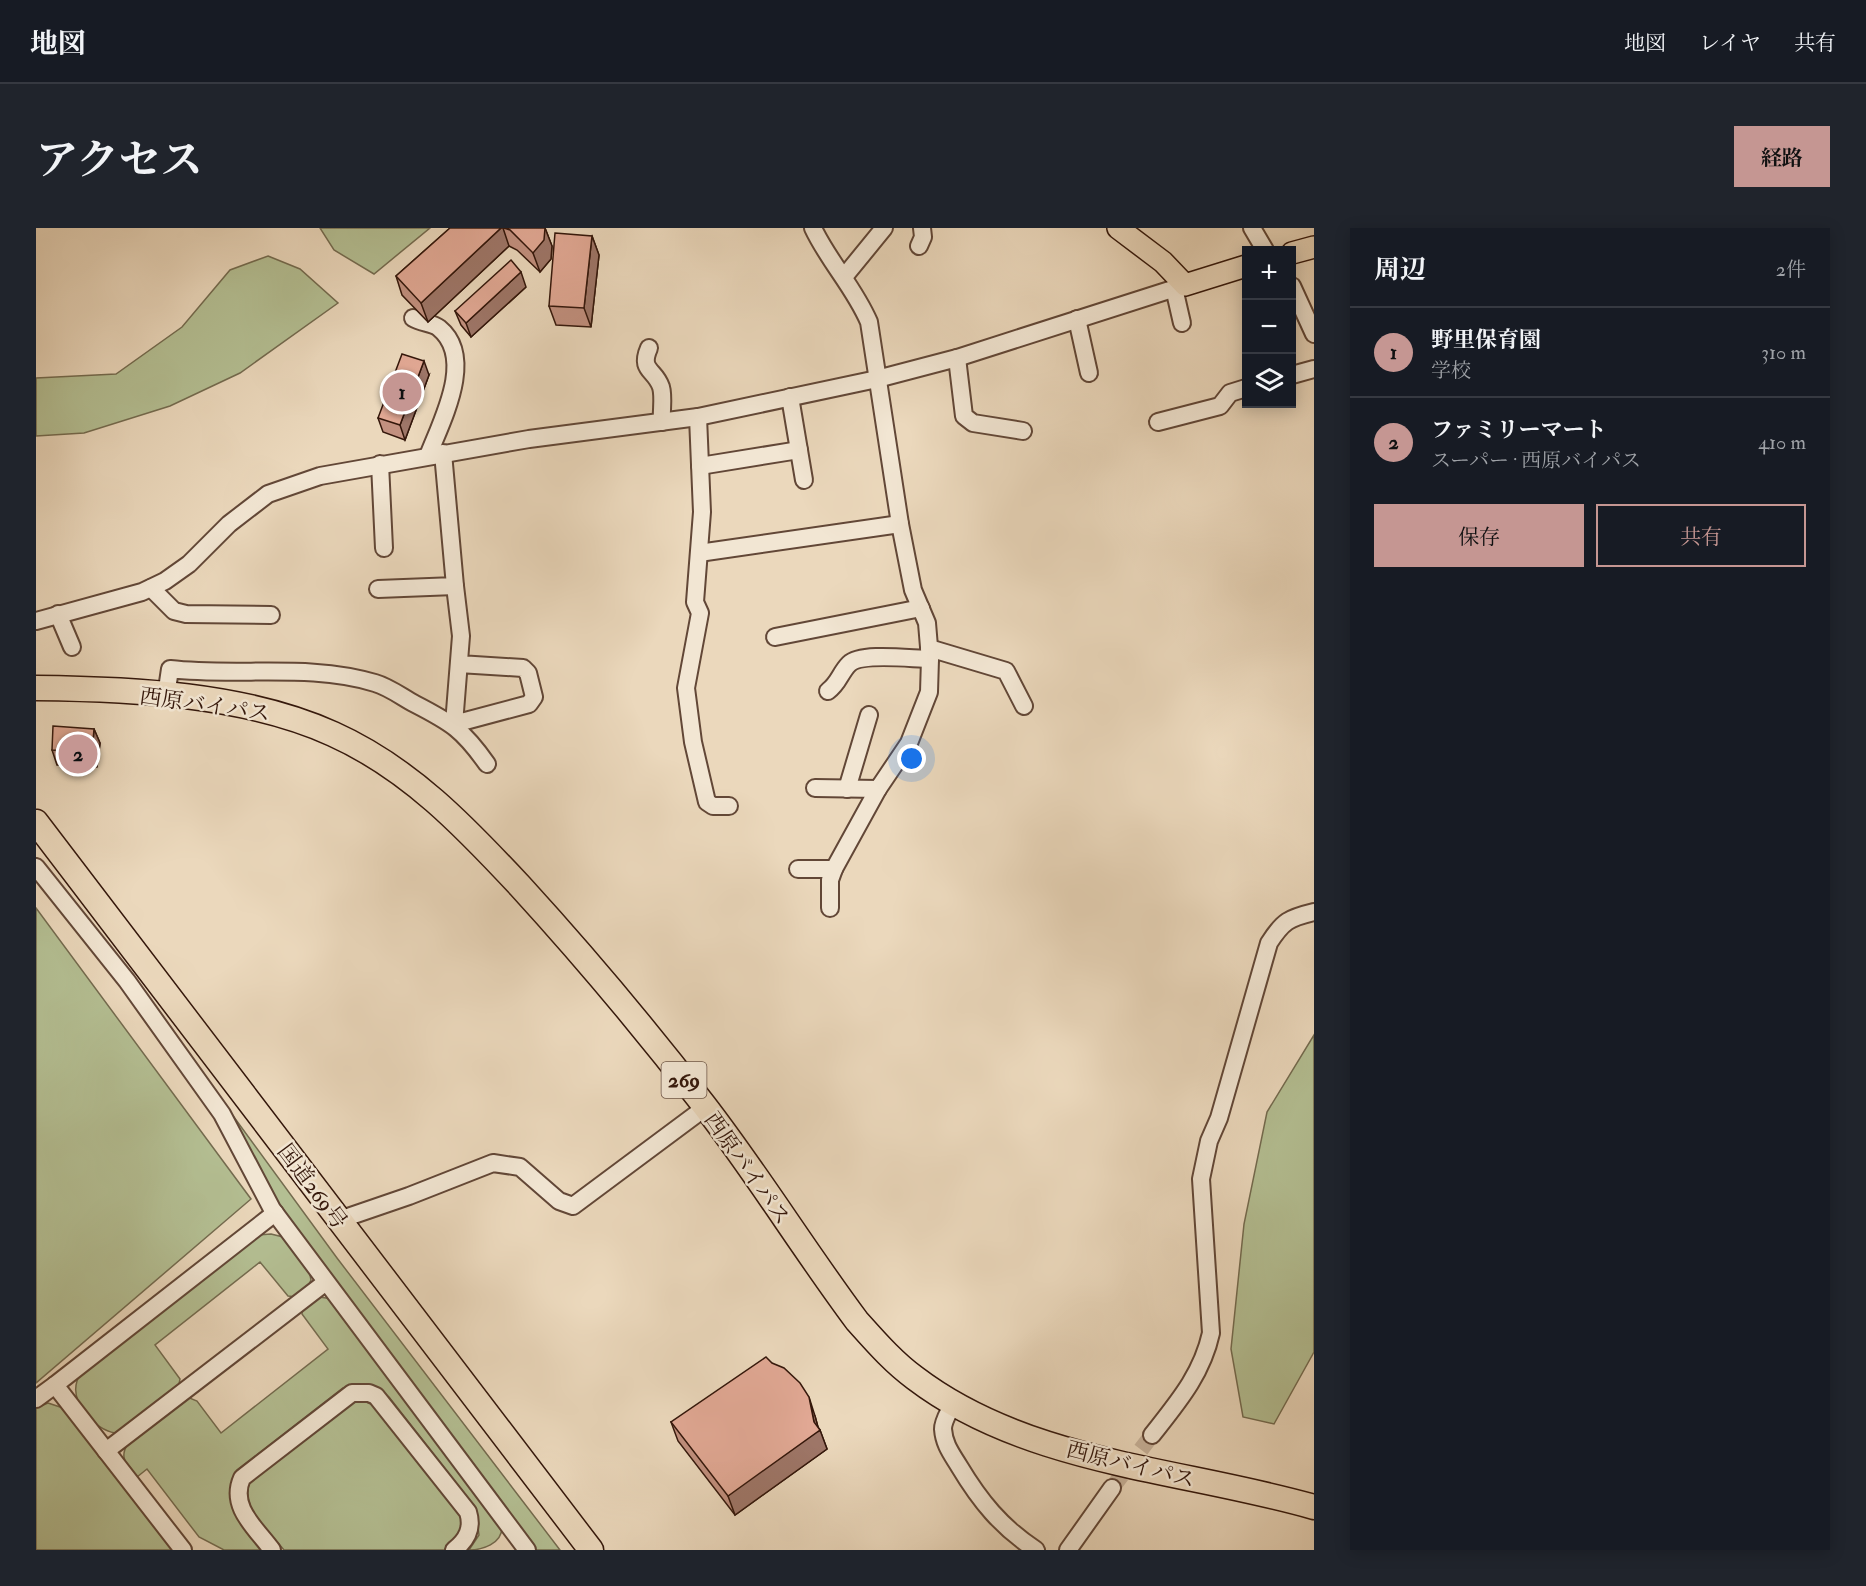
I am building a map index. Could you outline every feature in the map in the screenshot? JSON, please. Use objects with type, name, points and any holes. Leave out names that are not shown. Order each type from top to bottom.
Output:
[{"type":"highway","name":"西原バイパス","points":[[36,688],[166,696],[227,703],[307,723],[362,748],[424,791],[459,823],[550,919],[706,1107],[857,1321],[915,1378],[953,1403],[993,1424],[1069,1450],[1314,1507]]},
{"type":"highway","name":"国道269号","points":[[36,822],[591,1550]]},
{"type":"main road","points":[[1118,228],[1163,262],[1179,286],[1242,267]]},
{"type":"main road","points":[[1296,252],[1314,247]]},
{"type":"street","points":[[813,228],[857,295],[869,322],[900,524],[914,590],[927,623],[929,654],[929,692],[909,743],[878,789],[834,869],[830,880],[830,908]]},
{"type":"street","points":[[844,277],[864,256],[884,228]]},
{"type":"street","points":[[919,246],[923,237],[922,228]]},
{"type":"street","points":[[1252,228],[1263,246]]},
{"type":"street","points":[[36,621],[151,588],[189,564],[229,524],[268,494],[320,476],[436,455],[698,417],[877,379],[957,358],[1179,286],[1182,323]]},
{"type":"street","points":[[1296,295],[1314,334]]},
{"type":"street","points":[[413,318],[421,323],[438,326],[448,338],[457,372],[436,455],[461,636],[454,724]]},
{"type":"street","points":[[1077,319],[1089,373]]},
{"type":"street","points":[[649,348],[645,358],[647,367],[661,387],[662,422]]},
{"type":"street","points":[[957,358],[964,416],[973,423],[1023,431]]},
{"type":"street","points":[[1296,374],[1314,369]]},
{"type":"street","points":[[1158,422],[1220,406],[1230,393],[1242,389]]},
{"type":"street","points":[[790,398],[804,480]]},
{"type":"street","points":[[698,417],[702,512],[695,602],[700,613],[686,688],[693,742],[707,802],[712,806],[729,806]]},
{"type":"street","points":[[700,466],[799,450]]},
{"type":"street","points":[[380,464],[384,548]]},
{"type":"street","points":[[699,553],[900,524]]},
{"type":"street","points":[[378,589],[455,586]]},
{"type":"street","points":[[151,588],[174,611],[186,614],[271,615]]},
{"type":"street","points":[[775,637],[921,608]]},
{"type":"street","points":[[58,614],[72,647]]},
{"type":"street","points":[[828,691],[838,684],[849,663],[864,658],[929,654],[1006,672],[1023,706]]},
{"type":"street","points":[[454,724],[529,704],[534,697],[528,673],[523,668],[459,664]]},
{"type":"street","points":[[166,696],[170,669],[209,674],[298,671],[358,679],[378,684],[454,724],[487,764]]},
{"type":"street","points":[[847,789],[869,715]]},
{"type":"street","points":[[815,788],[878,789]]},
{"type":"street","points":[[36,867],[128,981],[222,1113],[275,1213],[527,1550]]},
{"type":"street","points":[[798,869],[834,869]]},
{"type":"street","points":[[1152,1435],[1192,1384],[1206,1355],[1211,1333],[1201,1179],[1209,1141],[1219,1118],[1269,943],[1281,925],[1294,917],[1314,912]]},
{"type":"street","points":[[339,1220],[493,1162],[520,1167],[559,1201],[573,1206],[706,1107]]},
{"type":"street","points":[[36,1399],[275,1213]]},
{"type":"street","points":[[106,1451],[326,1282]]},
{"type":"street","points":[[55,1385],[183,1550]]},
{"type":"street","points":[[272,1550],[241,1510],[237,1494],[242,1478],[352,1393],[361,1392],[376,1396],[468,1512],[469,1532],[464,1542],[454,1550]]},
{"type":"street","points":[[953,1403],[943,1426],[945,1446],[975,1494],[993,1516],[1016,1537],[1036,1550]]},
{"type":"street","points":[[1068,1550],[1112,1488]]},
{"type":"green space","points":[[320,228],[430,228],[374,274],[334,250]]},
{"type":"green space","points":[[268,256],[300,269],[338,303],[240,373],[170,406],[84,433],[36,436],[36,378],[116,374],[182,327],[230,270]]},
{"type":"green space","points":[[36,908],[251,1199],[36,1383]]},
{"type":"green space","points":[[1314,1035],[1314,1352],[1274,1424],[1243,1417],[1231,1349],[1244,1224],[1267,1112]]},
{"type":"green space","points":[[231,1113],[337,1258],[560,1550],[534,1550],[272,1203]]},
{"type":"green space","points":[[271,1234],[283,1237],[309,1270],[311,1280],[307,1288],[297,1297],[288,1296],[260,1262],[155,1345],[180,1379],[178,1389],[121,1431],[115,1433],[107,1431],[92,1421],[77,1398],[78,1379],[84,1368],[258,1235]]},
{"type":"green space","points":[[319,1297],[333,1299],[502,1527],[499,1538],[495,1542],[480,1549],[469,1550],[479,1535],[475,1507],[389,1397],[367,1385],[343,1388],[237,1470],[230,1493],[231,1504],[241,1522],[263,1550],[224,1550],[199,1537],[147,1469],[137,1477],[129,1468],[124,1457],[130,1440],[147,1424],[185,1396],[197,1401],[221,1433],[328,1349],[302,1314],[303,1305]]},
{"type":"green space","points":[[362,1400],[375,1406],[460,1515],[461,1531],[444,1550],[284,1550],[251,1508],[248,1489],[251,1479],[349,1402]]},
{"type":"green space","points":[[48,1403],[63,1408],[172,1550],[36,1550],[36,1408]]},
{"type":"building","points":[[450,228],[501,228],[421,303],[396,276]]},
{"type":"building","points":[[504,228],[545,228],[544,240],[533,253],[510,230]]},
{"type":"building","points":[[555,233],[592,236],[584,308],[549,306]]},
{"type":"building","points":[[511,260],[521,272],[466,323],[455,311]]},
{"type":"building","points":[[402,354],[424,361],[400,425],[378,418]]},
{"type":"building","points":[[53,726],[94,729],[92,753],[52,750]]},
{"type":"building","points":[[766,1357],[772,1363],[784,1368],[800,1383],[809,1397],[814,1422],[820,1430],[728,1496],[671,1422]]},
{"type":"tunnel","points":[[1112,1488],[1152,1435]]},
{"type":"place","name":"野里保育園","points":[[402,392]]},
{"type":"place","name":"ファミリーマート","points":[[78,754]]}]
